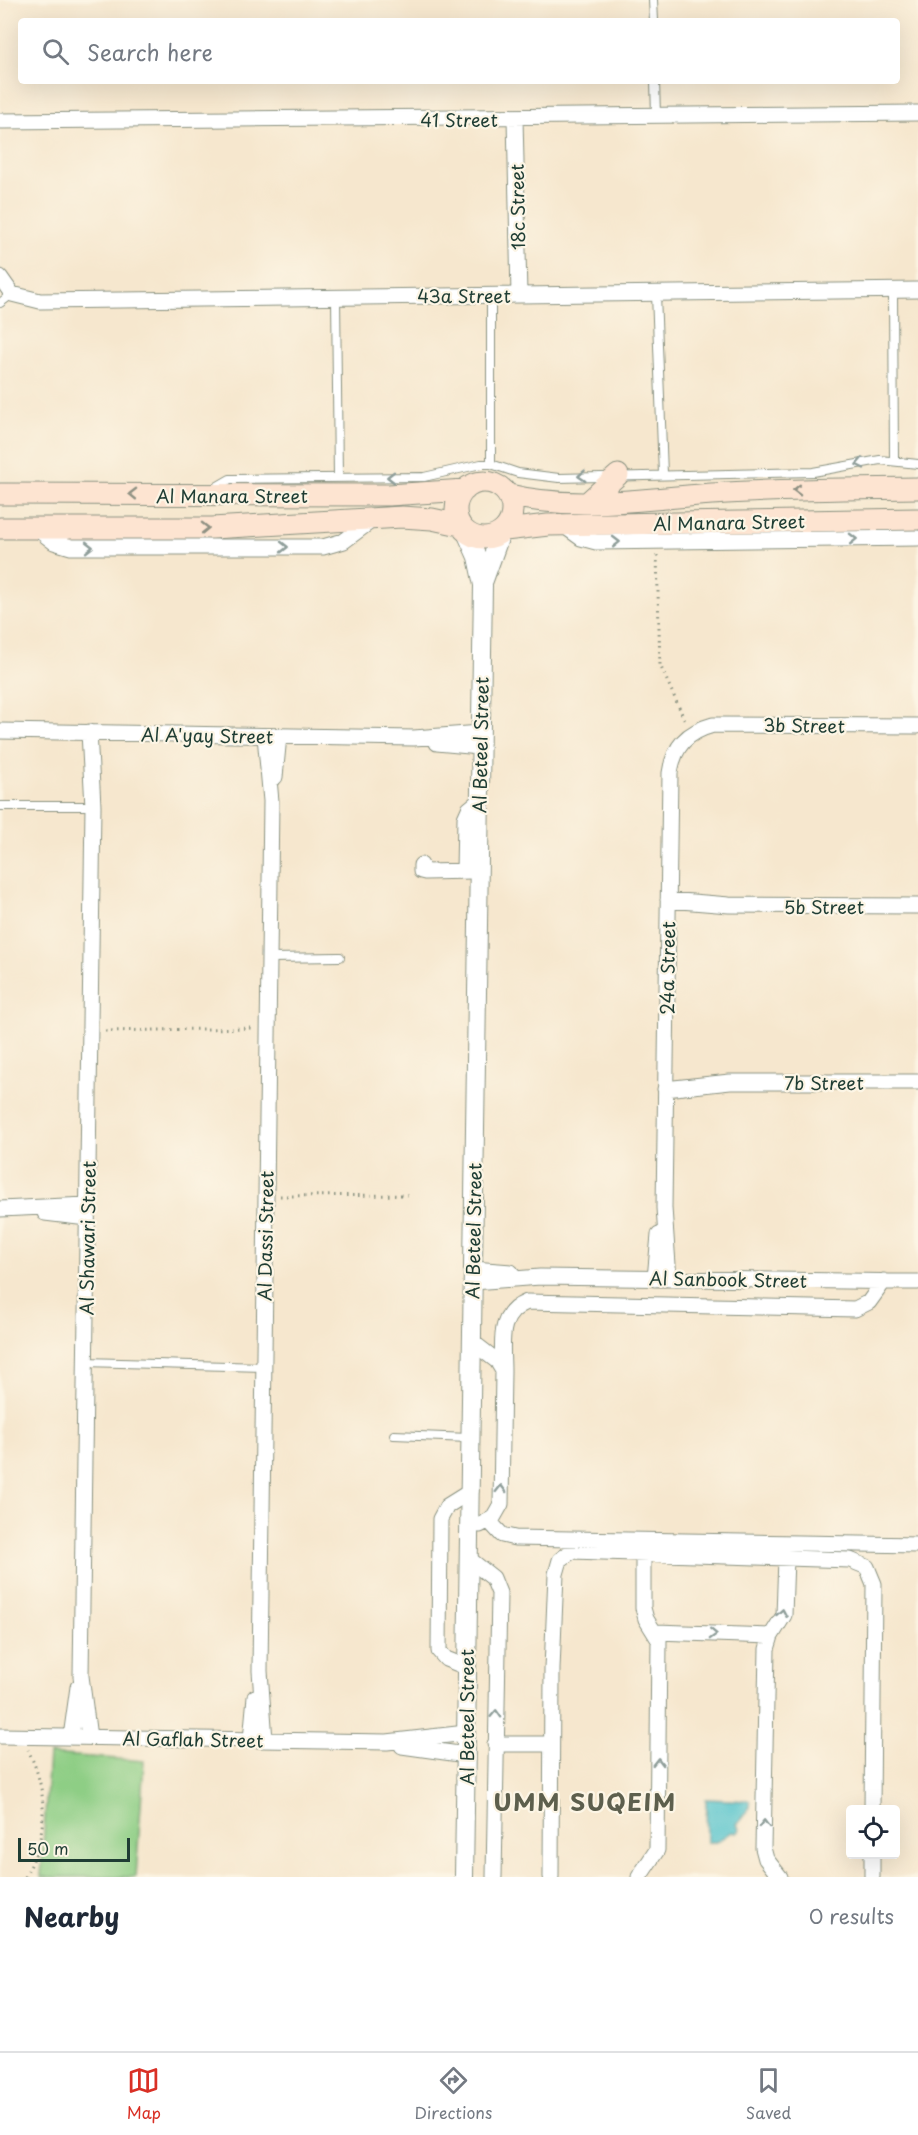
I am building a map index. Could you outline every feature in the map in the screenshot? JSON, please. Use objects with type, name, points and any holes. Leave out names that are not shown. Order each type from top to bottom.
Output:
[{"type":"main road","points":[[588,502],[618,475]]},
{"type":"main road","points":[[365,477],[389,495]]},
{"type":"main road","points":[[488,482],[504,489],[509,495],[512,513],[503,531],[486,538],[477,537],[462,528],[456,507],[465,490],[472,485],[488,482]]},
{"type":"main road","name":"Al Manara Street","points":[[509,495],[540,501],[588,502],[755,491],[918,488]]},
{"type":"main road","name":"Al Manara Street","points":[[0,494],[389,495],[465,490]]},
{"type":"main road","name":"Al Manara Street","points":[[0,528],[212,528],[417,517],[462,528]]},
{"type":"main road","name":"Al Manara Street","points":[[503,531],[563,525],[918,519]]},
{"type":"street","name":"41 Street","points":[[0,121],[918,113]]},
{"type":"street","name":"18c Street","points":[[515,118],[519,295]]},
{"type":"street","points":[[0,276],[6,299]]},
{"type":"street","name":"43a Street","points":[[6,299],[40,301],[918,290]]},
{"type":"street","points":[[563,525],[588,541],[918,538]]},
{"type":"street","name":"Al Beteel Street","points":[[462,528],[477,557],[483,585],[480,800],[471,871],[473,1275],[464,1877]]},
{"type":"street","name":"Al Beteel Street","points":[[483,585],[503,531]]},
{"type":"street","name":"3b Street","points":[[690,733],[713,725],[918,726]]},
{"type":"street","name":"Al A'yay Street","points":[[0,731],[481,740]]},
{"type":"street","name":"Al Shawari Street","points":[[89,1737],[81,1676],[95,733]]},
{"type":"street","name":"24a Street","points":[[662,1279],[670,773],[676,751],[690,733]]},
{"type":"street","name":"Al Dassi Street","points":[[258,1740],[272,736]]},
{"type":"street","points":[[421,865],[421,871],[425,872],[471,871]]},
{"type":"street","name":"5b Street","points":[[668,906],[918,906]]},
{"type":"street","name":"7b Street","points":[[666,1083],[918,1082]]},
{"type":"street","points":[[0,1209],[87,1211]]},
{"type":"street","name":"Al Sanbook Street","points":[[473,1275],[918,1282]]},
{"type":"street","points":[[539,1277],[564,1302]]},
{"type":"street","points":[[469,1530],[489,1521],[497,1514],[501,1504],[502,1331],[513,1310],[526,1302],[855,1309],[869,1302],[884,1281]]},
{"type":"street","points":[[471,1341],[497,1361],[503,1371]]},
{"type":"street","points":[[466,1666],[446,1659],[439,1651],[440,1519],[447,1506],[471,1491]]},
{"type":"street","points":[[489,1521],[502,1535],[514,1538],[918,1545]]},
{"type":"street","points":[[551,1877],[551,1744],[557,1567],[566,1554],[572,1551],[850,1560],[867,1567],[872,1574],[872,1805]]},
{"type":"street","points":[[639,1877],[657,1850],[659,1640],[646,1619],[643,1608],[643,1553]]},
{"type":"street","points":[[780,1877],[766,1859],[763,1848],[767,1649],[771,1636],[784,1615],[786,1558]]},
{"type":"street","points":[[469,1559],[493,1578],[499,1593],[494,1877]]},
{"type":"street","points":[[656,1632],[771,1636]]},
{"type":"street","name":"Al Shawari Street","points":[[71,1737],[81,1676]]},
{"type":"street","name":"Al Gaflah Street","points":[[0,1736],[387,1742],[466,1733]]},
{"type":"street","name":"Al Gaflah Street","points":[[387,1742],[466,1755]]},
{"type":"street","points":[[495,1744],[551,1744]]},
{"type":"street","points":[[872,1859],[872,1877]]},
{"type":"lane","points":[[653,0],[654,18]]},
{"type":"lane","points":[[655,84],[656,115]]},
{"type":"lane","points":[[893,291],[894,460]]},
{"type":"lane","points":[[656,294],[663,474]]},
{"type":"lane","points":[[491,295],[491,464]]},
{"type":"lane","points":[[336,297],[338,478]]},
{"type":"lane","points":[[206,496],[212,488],[230,479],[424,477],[468,466],[491,464],[536,477],[559,478],[813,472],[894,460],[918,464]]},
{"type":"lane","points":[[0,806],[93,803]]},
{"type":"lane","points":[[269,958],[340,957]]},
{"type":"lane","points":[[85,1362],[264,1367]]},
{"type":"lane","points":[[394,1435],[471,1438]]},
{"type":"path","points":[[657,542],[660,665],[690,733]]},
{"type":"path","points":[[90,1031],[268,1028]]},
{"type":"path","points":[[266,1196],[412,1196]]},
{"type":"path","points":[[19,1736],[34,1762],[44,1806],[41,1837],[25,1877]]},
{"type":"green space","points":[[49,1754],[144,1761],[136,1877],[41,1877]]},
{"type":"water","points":[[706,1799],[750,1801],[750,1807],[737,1824],[739,1830],[736,1833],[731,1832],[716,1842],[707,1842]]},
{"type":"district","name":"UMM SUQEIM","points":[[585,1801]]}]
